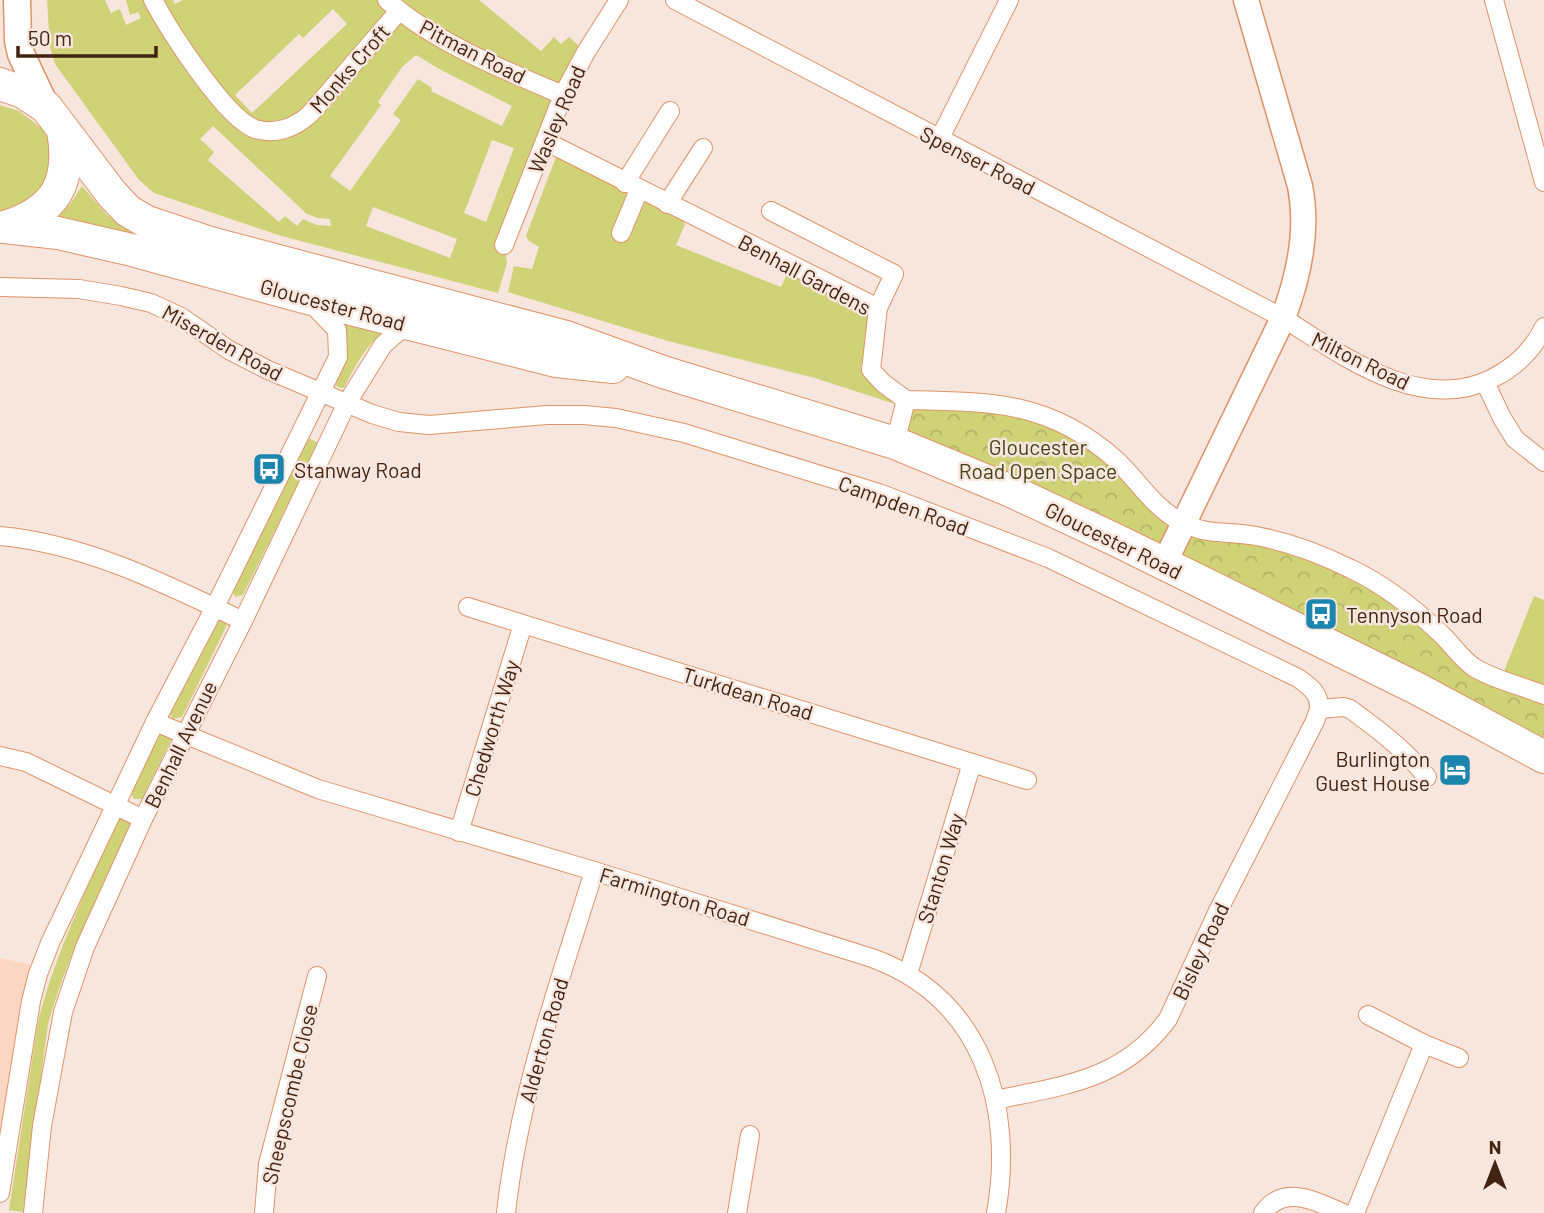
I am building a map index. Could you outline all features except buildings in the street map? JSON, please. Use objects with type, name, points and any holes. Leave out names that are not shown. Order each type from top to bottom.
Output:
[{"type":"highway","points":[[0,84],[23,92],[54,119],[66,151],[65,172],[59,188],[47,206],[28,220],[2,228]]},
{"type":"highway","name":"Gloucester Road","points":[[54,119],[128,211],[161,228],[566,337],[663,372],[895,443],[1034,502],[1164,564],[1428,695],[1544,757]]},
{"type":"highway","name":"Gloucester Road","points":[[2,228],[58,233],[556,361],[663,372]]},
{"type":"main road","points":[[17,0],[21,54],[54,119]]},
{"type":"street","name":"Monks Croft","points":[[153,0],[203,77],[238,118],[254,128],[274,131],[293,126],[310,114],[393,6]]},
{"type":"street","name":"Wasley Road","points":[[504,244],[563,95],[619,0]]},
{"type":"street","name":"Spenser Road","points":[[675,0],[1283,318]]},
{"type":"street","points":[[939,140],[1009,0]]},
{"type":"street","points":[[1164,564],[1283,318],[1299,269],[1304,204],[1246,0]]},
{"type":"street","points":[[1494,0],[1544,182]]},
{"type":"street","name":"Pitman Road","points":[[393,6],[440,37],[563,95]]},
{"type":"street","points":[[621,233],[632,186],[670,111]]},
{"type":"street","name":"Benhall Gardens","points":[[545,141],[878,308],[871,370],[906,400]]},
{"type":"street","points":[[667,204],[703,148]]},
{"type":"street","points":[[771,211],[894,274],[878,308]]},
{"type":"street","name":"Miserden Road","points":[[0,287],[79,289],[151,303],[181,317],[229,350],[319,392]]},
{"type":"street","name":"Benhall Avenue","points":[[0,1193],[31,1001],[50,943],[155,722],[338,357],[337,330],[304,297]]},
{"type":"street","name":"Milton Road","points":[[1283,318],[1367,368],[1410,386],[1440,391],[1471,387],[1505,372],[1522,358],[1544,327]]},
{"type":"street","name":"Benhall Avenue","points":[[33,1213],[42,1126],[63,1012],[85,947],[143,819],[243,621],[346,403],[383,345],[399,331],[425,328]]},
{"type":"street","points":[[1485,382],[1515,439],[1544,463]]},
{"type":"street","name":"Campden Road","points":[[319,392],[385,419],[429,425],[547,415],[616,418],[684,433],[879,493],[1048,558],[1298,678],[1314,690],[1319,700],[1319,709]]},
{"type":"street","points":[[895,443],[906,400],[987,402],[1026,410],[1062,424],[1108,453],[1132,476],[1152,502],[1185,524],[1203,532],[1254,535],[1326,557],[1375,582],[1403,601],[1474,667],[1544,695]]},
{"type":"street","points":[[0,536],[88,554],[243,621]]},
{"type":"street","name":"Turkdean Road","points":[[468,607],[1027,780]]},
{"type":"street","name":"Chedworth Way","points":[[459,832],[523,624]]},
{"type":"street","points":[[1319,709],[1350,709],[1387,735],[1427,777]]},
{"type":"street","name":"Bisley Road","points":[[996,1100],[1100,1074],[1137,1053],[1158,1032],[1168,1019],[1218,911],[1319,709]]},
{"type":"street","name":"Farmington Road","points":[[155,722],[318,789],[872,958],[908,974],[938,997],[957,1019],[981,1058],[996,1100],[1003,1146],[996,1213]]},
{"type":"street","points":[[0,756],[26,762],[143,819]]},
{"type":"street","name":"Stanton Way","points":[[908,974],[972,763]]},
{"type":"street","name":"Alderton Road","points":[[506,1213],[516,1141],[526,1095],[594,871]]},
{"type":"street","name":"Sheepscombe Close","points":[[264,1213],[268,1164],[317,976]]},
{"type":"street","points":[[1368,1015],[1424,1044],[1460,1058]]},
{"type":"street","points":[[1354,1213],[1424,1044]]},
{"type":"street","points":[[737,1213],[750,1135]]},
{"type":"street","points":[[1263,1213],[1275,1201],[1291,1196],[1307,1198],[1343,1213]]},
{"type":"shaded area","points":[[0,958],[33,965],[10,1074],[0,1139]]},
{"type":"green space","points":[[47,0],[105,0],[111,13],[120,9],[126,25],[141,18],[138,12],[130,15],[126,0],[173,0],[175,4],[183,0],[479,0],[541,51],[554,37],[561,44],[569,37],[586,52],[504,244],[507,263],[498,293],[278,235],[154,193],[139,180],[55,64],[50,47]],"holes":[[[333,9],[347,24],[252,113],[235,95],[299,34],[303,38]],[[416,55],[512,106],[502,126],[431,91],[432,88],[418,79],[393,114],[401,120],[350,191],[330,176],[381,105],[378,102],[402,67]],[[213,126],[307,214],[330,219],[331,226],[317,225],[303,219],[297,226],[285,216],[279,222],[208,160],[214,152],[200,139]],[[492,140],[514,148],[486,222],[464,213]],[[373,207],[457,239],[450,258],[366,226]]]},
{"type":"green space","points":[[0,105],[19,111],[49,134],[53,176],[27,208],[0,214]]},
{"type":"green space","points":[[561,155],[678,213],[685,224],[676,245],[781,287],[788,272],[874,315],[861,365],[862,371],[873,385],[895,397],[895,404],[815,378],[668,341],[508,292],[514,266],[532,269],[539,247],[526,236],[556,157]]},
{"type":"green space","points":[[82,186],[107,215],[139,234],[566,351],[56,217],[71,203]]},
{"type":"green space","points":[[337,314],[388,327],[363,355],[344,388],[337,387],[335,381]]},
{"type":"green space","name":"Gloucester Road Open Space","points":[[906,400],[987,402],[1062,424],[1167,514],[1254,535],[1355,571],[1474,667],[1544,695],[1544,757],[895,443]]},
{"type":"green space","points":[[305,436],[318,443],[243,595],[235,597],[232,589]]},
{"type":"green space","points":[[1534,596],[1544,600],[1544,695],[1503,674]]},
{"type":"green space","points":[[216,619],[224,619],[227,625],[182,717],[172,719],[170,712]]},
{"type":"green space","points":[[166,733],[171,740],[142,799],[134,799],[131,793],[158,735]]},
{"type":"green space","points":[[118,818],[127,818],[131,825],[85,923],[56,998],[48,1024],[23,1212],[9,1210],[38,1022],[45,996],[64,944]]},
{"type":"place","name":"Stanway Road","points":[[269,469]]},
{"type":"place","name":"Tennyson Road","points":[[1321,614]]},
{"type":"place","name":"Burlington Guest House","points":[[1455,770]]}]
